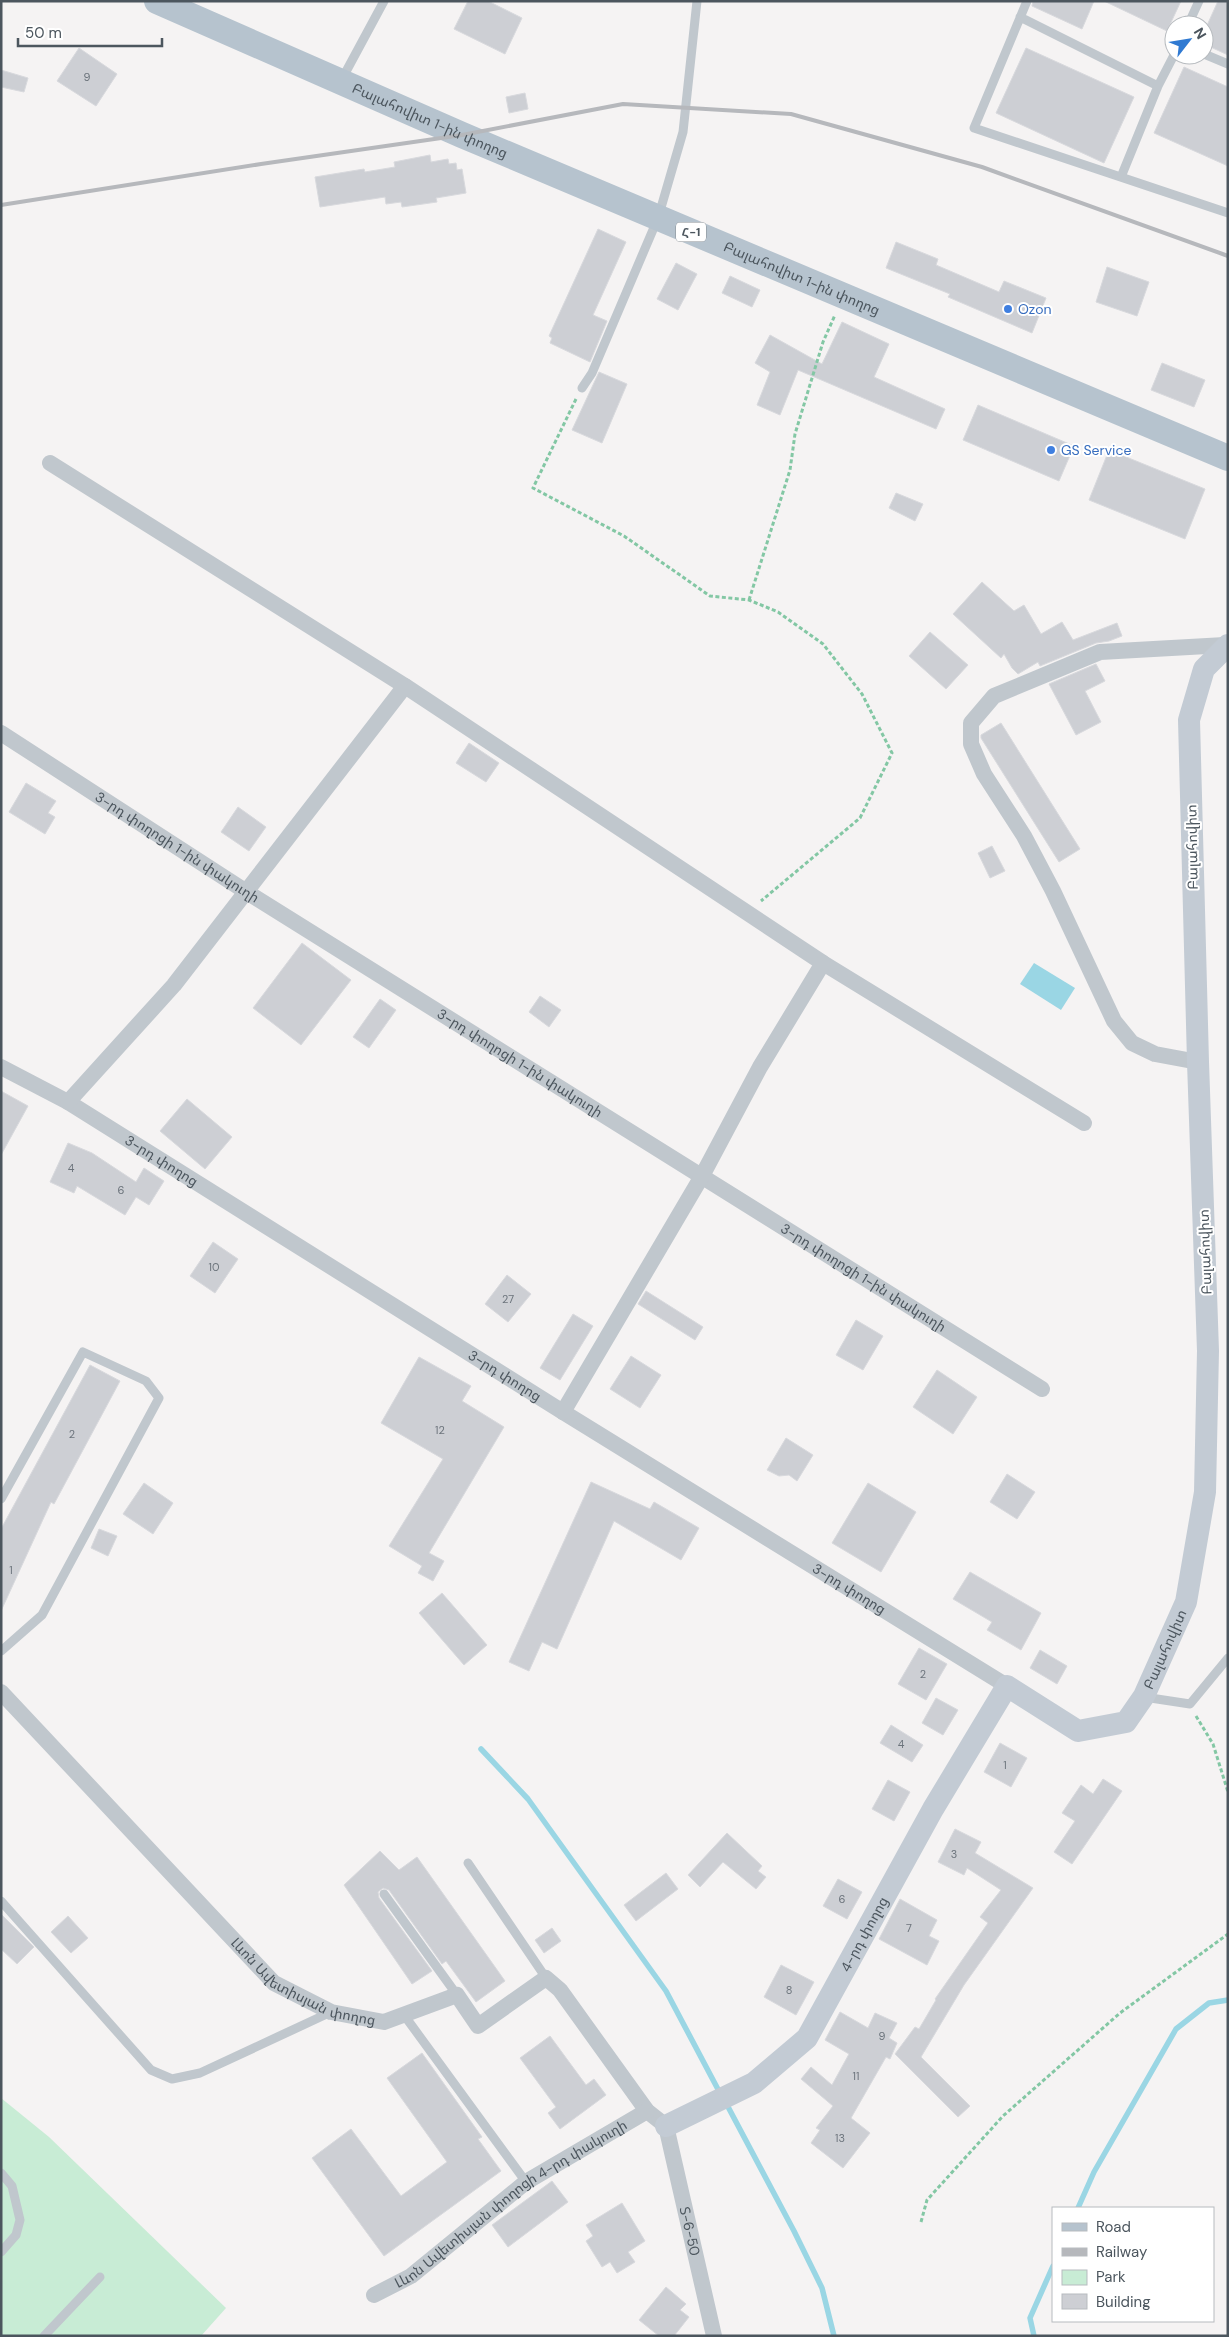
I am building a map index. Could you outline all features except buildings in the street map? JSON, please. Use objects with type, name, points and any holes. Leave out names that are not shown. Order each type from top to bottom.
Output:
[{"type":"main road","name":"Բալահովիտ 1-ին փողոց","points":[[157,1],[462,135],[1228,458]]},
{"type":"street","points":[[50,464],[405,686],[823,963],[1084,1123]]},
{"type":"street","points":[[1198,1062],[1155,1054],[1132,1043],[1114,1021],[1041,868],[1024,836],[984,774],[971,744],[971,723],[994,696],[1100,652],[1226,645]]},
{"type":"street","name":"Բալահովիտ","points":[[1007,1686],[1078,1731],[1126,1722],[1144,1696],[1186,1602],[1205,1492],[1208,1350],[1189,720],[1204,669],[1226,645]]},
{"type":"street","points":[[68,1102],[174,984],[405,686]]},
{"type":"street","name":"3-րդ փողոցի 1-ին փակուղի","points":[[1,732],[246,890],[1042,1389]]},
{"type":"street","points":[[563,1412],[702,1176],[760,1068],[823,963]]},
{"type":"street","name":"3-րդ փողոց","points":[[1,1067],[68,1102],[563,1412],[1007,1686]]},
{"type":"street","name":"4-րդ փողոց","points":[[673,2122],[754,2083],[807,2038],[933,1809],[1007,1686]]},
{"type":"street","name":"Լևոն Ավետիսյան փողոց","points":[[1,1692],[274,1983],[331,2012],[384,2022],[457,1995]]},
{"type":"street","points":[[457,1995],[478,2026],[546,1978],[560,1990],[647,2111],[673,2122]]},
{"type":"street","name":"Լևոն Ավետիսյան փողոցի 4-րդ փակուղի","points":[[374,2295],[411,2276],[526,2182],[647,2111]]},
{"type":"street","name":"Տ-6-50","points":[[673,2122],[714,2336]]},
{"type":"lane","points":[[341,81],[384,1]]},
{"type":"lane","points":[[582,388],[592,373],[658,218],[683,132],[697,1]]},
{"type":"lane","points":[[1027,1],[974,128],[1228,213]]},
{"type":"lane","points":[[1193,15],[1199,1]]},
{"type":"lane","points":[[1020,17],[1158,86]]},
{"type":"lane","points":[[1214,58],[1228,64]]},
{"type":"lane","points":[[1120,177],[1158,86],[1169,65]]},
{"type":"lane","points":[[1,1499],[83,1352],[146,1381],[159,1398],[42,1615],[1,1651]]},
{"type":"lane","points":[[1144,1696],[1190,1704],[1228,1658]]},
{"type":"lane","points":[[468,1863],[546,1978]]},
{"type":"lane","points":[[384,1894],[457,1995]]},
{"type":"lane","points":[[1,1902],[151,2070],[172,2079],[200,2074],[331,2012]]},
{"type":"lane","points":[[404,2015],[526,2182]]},
{"type":"lane","points":[[1,2173],[12,2186],[20,2220],[16,2235],[1,2252]]},
{"type":"lane","points":[[44,2336],[100,2277]]},
{"type":"path","points":[[749,600],[790,470],[794,434],[823,342],[844,296]]},
{"type":"path","points":[[582,388],[533,488],[624,536],[710,596],[749,600],[778,612],[823,644],[862,694],[892,753],[860,818],[748,913]]},
{"type":"path","points":[[1190,1704],[1213,1744],[1228,1792]]},
{"type":"path","points":[[921,2222],[927,2200],[1003,2116],[1120,2013],[1228,1934]]},
{"type":"green space","points":[[1,2098],[49,2137],[226,2308],[201,2336],[1,2336]]},
{"type":"water","points":[[1034,963],[1075,988],[1061,1010],[1020,984]]},
{"type":"waterway","points":[[481,1749],[528,1799],[666,1991],[721,2095]]},
{"type":"waterway","points":[[1078,2207],[1094,2172],[1176,2029],[1209,2003],[1228,2000]]},
{"type":"waterway","points":[[726,2103],[822,2288],[834,2336]]},
{"type":"waterway","points":[[1034,2336],[1030,2318],[1052,2268]]},
{"type":"railway","points":[[1,205],[261,164],[462,135],[623,104],[791,114],[982,167],[1228,256]]},
{"type":"place","name":"Ozon","points":[[1008,309]]},
{"type":"place","name":"GS Service","points":[[1051,450]]}]
